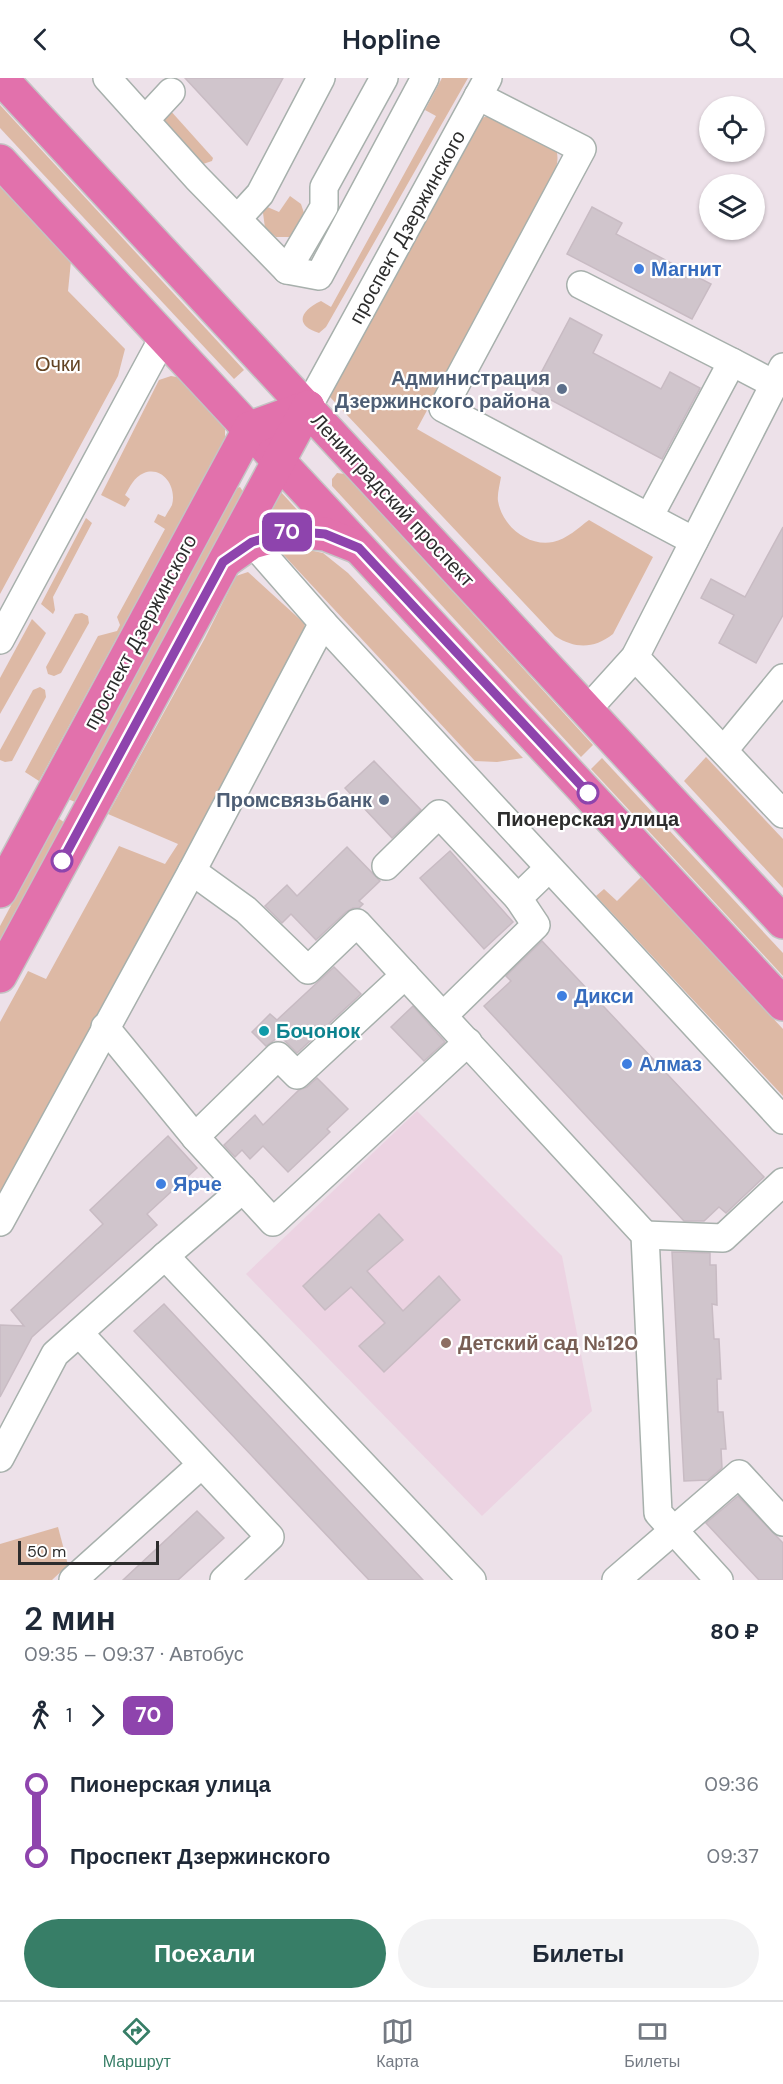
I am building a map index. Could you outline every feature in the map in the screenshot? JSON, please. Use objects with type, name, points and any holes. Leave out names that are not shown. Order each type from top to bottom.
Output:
[{"type":"main road","name":"Ленинградский проспект","points":[[1,78],[783,922]]},
{"type":"main road","points":[[0,161],[783,1004]]},
{"type":"main road","points":[[250,428],[308,407]]},
{"type":"main road","name":"проспект Дзержинского","points":[[0,976],[308,407]]},
{"type":"main road","name":"проспект Дзержинского","points":[[0,891],[250,428]]},
{"type":"main road","points":[[223,562],[252,542],[291,531],[325,534],[359,548]]},
{"type":"street","points":[[108,78],[197,178],[287,270],[319,276],[425,78]]},
{"type":"street","points":[[237,218],[260,194],[321,78]]},
{"type":"street","points":[[287,270],[324,207],[324,187],[384,78]]},
{"type":"street","name":"проспект Дзержинского","points":[[308,407],[483,87]]},
{"type":"street","points":[[483,87],[582,149],[442,408],[694,541]]},
{"type":"street","points":[[145,120],[171,92]]},
{"type":"street","points":[[581,285],[732,362],[779,375],[635,657],[587,710]]},
{"type":"street","points":[[0,640],[163,338]]},
{"type":"street","points":[[649,517],[732,362]]},
{"type":"street","points":[[252,542],[323,623],[783,1120]]},
{"type":"street","points":[[0,1222],[192,871],[323,623]]},
{"type":"street","points":[[635,657],[783,814]]},
{"type":"street","points":[[724,750],[783,678]]},
{"type":"street","points":[[386,866],[439,814],[476,789]]},
{"type":"street","points":[[439,814],[518,898],[536,925],[443,1016]]},
{"type":"street","points":[[518,898],[549,868]]},
{"type":"street","points":[[192,871],[246,910],[308,970],[357,923],[645,1235],[658,1514],[719,1580]]},
{"type":"street","points":[[195,1137],[278,1056],[297,1075],[405,975]]},
{"type":"street","points":[[105,1027],[195,1137],[273,1222],[468,1042]]},
{"type":"street","points":[[645,1235],[723,1238],[783,1182]]},
{"type":"street","points":[[0,1458],[56,1354],[243,1189]]},
{"type":"street","points":[[165,1256],[472,1580]]},
{"type":"street","points":[[79,1333],[270,1537],[224,1580]]},
{"type":"street","points":[[73,1580],[201,1465]]},
{"type":"street","points":[[616,1580],[739,1474],[783,1522]]},
{"type":"shaded area","name":"Детский сад №120","points":[[417,1111],[562,1256],[592,1411],[482,1516],[246,1274]]},
{"type":"green space","points":[[442,78],[468,78],[326,327],[319,333],[311,330],[303,322],[305,313],[321,301],[331,307],[436,116],[425,110]]},
{"type":"green space","points":[[0,105],[244,370],[234,379],[0,128]]},
{"type":"green space","points":[[169,109],[213,158],[212,161],[203,164],[196,160],[163,121]]},
{"type":"green space","points":[[488,116],[554,144],[557,155],[556,168],[417,429],[501,477],[498,492],[500,510],[511,526],[526,538],[544,543],[558,541],[589,520],[653,557],[613,634],[592,645],[577,645],[555,636],[330,397],[471,128],[478,119]]},
{"type":"green space","name":"Очки","points":[[0,183],[71,261],[68,291],[125,349],[118,376],[0,594]]},
{"type":"green space","points":[[290,196],[301,204],[305,216],[291,237],[276,237],[265,228],[263,213],[265,206],[279,212]]},
{"type":"green space","points":[[171,376],[182,378],[225,426],[225,439],[39,781],[25,772],[98,636],[117,631],[120,625],[117,617],[165,529],[154,522],[158,514],[165,517],[172,505],[172,491],[163,475],[151,472],[138,477],[125,495],[130,499],[125,507],[101,495],[159,380]]},
{"type":"green space","points":[[337,473],[345,474],[593,745],[581,757],[332,486],[332,479]]},
{"type":"green space","points":[[240,487],[244,493],[75,802],[68,799],[235,489]]},
{"type":"green space","points":[[280,491],[310,524],[261,527]]},
{"type":"green space","points":[[86,518],[92,523],[53,597],[55,610],[53,614],[41,604]]},
{"type":"green space","points":[[299,548],[323,553],[348,573],[523,758],[497,762],[475,761],[280,551]]},
{"type":"green space","points":[[248,572],[305,624],[302,640],[74,1066],[0,1197],[0,1022],[28,971],[46,979],[119,846],[165,864],[178,844],[108,814],[205,638],[236,576]]},
{"type":"green space","points":[[82,613],[88,616],[89,623],[61,673],[54,676],[48,674],[46,667],[75,614]]},
{"type":"green space","points":[[32,619],[46,633],[0,714],[0,678]]},
{"type":"green space","points":[[40,687],[45,690],[46,697],[12,761],[0,760],[0,750],[33,690]]},
{"type":"green space","points":[[706,757],[783,839],[783,888],[684,781]]},
{"type":"green space","points":[[602,758],[783,953],[783,976],[591,769]]},
{"type":"green space","points":[[58,818],[65,823],[0,944],[0,926]]},
{"type":"green space","points":[[641,877],[783,1029],[783,1096],[596,896],[604,889],[617,901]]},
{"type":"green space","points":[[58,1527],[68,1565],[52,1580],[0,1580],[0,1544]]},
{"type":"building","points":[[185,78],[283,78],[247,145]]},
{"type":"building","name":"Магнит","points":[[592,207],[622,223],[616,234],[711,284],[692,319],[567,254]]},
{"type":"building","points":[[570,318],[602,335],[593,353],[661,389],[670,372],[700,388],[662,459],[532,390]]},
{"type":"building","points":[[783,527],[783,615],[756,663],[719,643],[734,615],[701,598],[711,579],[745,597]]},
{"type":"building","name":"Промсвязьбанк","points":[[374,761],[421,810],[392,838],[345,788]]},
{"type":"building","points":[[347,847],[380,881],[359,901],[363,904],[359,908],[346,912],[316,940],[291,914],[282,923],[265,906],[287,885],[297,896]]},
{"type":"building","points":[[450,851],[513,922],[484,949],[420,878]]},
{"type":"building","points":[[542,941],[764,1177],[726,1213],[719,1207],[704,1221],[684,1221],[484,1006],[511,981],[506,976]]},
{"type":"building","points":[[334,967],[361,994],[297,1053],[280,1036],[266,1046],[252,1032],[270,1014],[277,1020]]},
{"type":"building","points":[[413,1006],[445,1042],[424,1061],[391,1027]]},
{"type":"building","points":[[317,1078],[348,1109],[327,1129],[330,1132],[288,1172],[263,1146],[250,1159],[242,1150],[235,1157],[224,1145],[255,1115],[263,1125],[299,1090],[307,1087]]},
{"type":"building","points":[[168,1136],[197,1168],[147,1214],[157,1225],[32,1337],[0,1397],[0,1325],[24,1326],[11,1310],[103,1224],[90,1210]]},
{"type":"building","points":[[379,1214],[403,1240],[367,1271],[403,1311],[439,1276],[460,1300],[384,1372],[359,1346],[385,1323],[351,1287],[325,1310],[303,1286]]},
{"type":"building","points":[[672,1252],[710,1253],[710,1265],[716,1265],[717,1305],[712,1304],[714,1339],[719,1339],[721,1379],[717,1379],[718,1412],[723,1412],[726,1449],[721,1449],[722,1468],[708,1480],[684,1481]]},
{"type":"building","points":[[164,1304],[423,1580],[369,1580],[134,1331]]},
{"type":"building","points":[[738,1496],[783,1543],[783,1580],[759,1580],[706,1523]]},
{"type":"building","points":[[197,1511],[224,1538],[178,1580],[123,1580]]},
{"type":"bus line","name":"70","points":[[62,861],[223,562],[252,542],[291,531],[325,534],[359,548],[588,793]]},
{"type":"place","name":"Магнит","points":[[639,269]]},
{"type":"place","name":"Администрация Дзержинского района","points":[[562,389]]},
{"type":"place","name":"Пионерская улица","points":[[588,793]]},
{"type":"place","name":"Промсвязьбанк","points":[[384,800]]},
{"type":"place","name":"Дикси","points":[[562,996]]},
{"type":"place","name":"Бочонок","points":[[264,1031]]},
{"type":"place","name":"Алмаз","points":[[627,1064]]},
{"type":"place","name":"Ярче","points":[[161,1184]]},
{"type":"place","name":"Детский сад №120","points":[[446,1343]]}]
